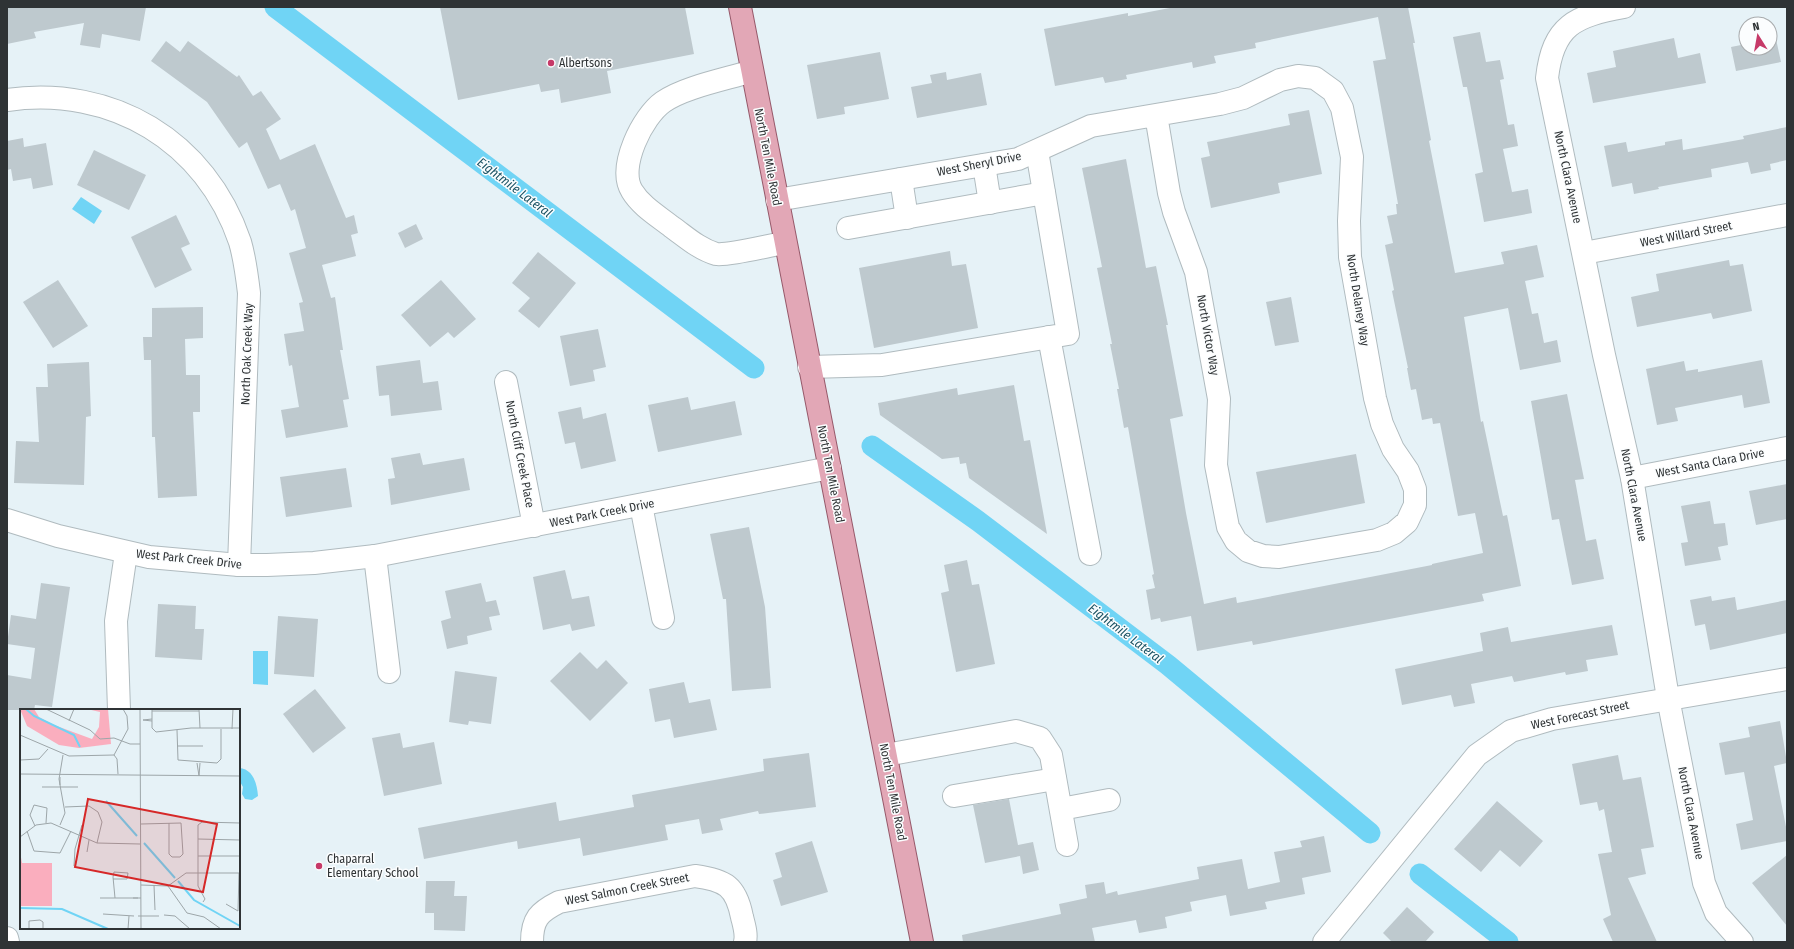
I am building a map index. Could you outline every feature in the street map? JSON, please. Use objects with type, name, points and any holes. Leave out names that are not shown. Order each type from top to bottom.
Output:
[{"type":"main road","name":"North Ten Mile Road","points":[[740,7],[922,942]]},
{"type":"street","name":"North Clara Avenue","points":[[1624,7],[1598,12],[1575,21],[1557,39],[1550,57],[1547,78],[1604,355],[1632,478],[1668,698],[1704,883],[1716,913],[1742,942]]},
{"type":"street","points":[[752,71],[680,93],[663,102],[648,119],[635,140],[631,151],[628,172],[630,190],[641,203],[694,244],[706,250],[718,254],[785,243]]},
{"type":"street","name":"West Sheryl Drive","points":[[777,200],[1018,159],[1091,126],[1220,104],[1243,98],[1280,80],[1298,76],[1315,78]]},
{"type":"street","name":"North Delaney Way","points":[[1248,551],[1263,556],[1279,557],[1377,540],[1394,533],[1407,522],[1415,505],[1415,489],[1408,471],[1393,449],[1382,424],[1375,398],[1350,257],[1349,220],[1352,158],[1342,108],[1333,91],[1315,78]]},
{"type":"street","name":"North Oak Creek Way","points":[[7,100],[29,97],[54,97],[79,100],[104,106],[127,115],[149,126],[170,141],[189,158],[206,177],[223,203],[240,244],[246,268],[249,293],[239,565]]},
{"type":"street","name":"North Victor Way","points":[[1156,115],[1169,193],[1174,212],[1196,272],[1219,399],[1216,465],[1228,527],[1236,541],[1248,551]]},
{"type":"street","points":[[809,367],[882,365],[1068,334],[1037,150]]},
{"type":"street","points":[[984,165],[990,203]]},
{"type":"street","points":[[901,179],[907,218]]},
{"type":"street","points":[[848,228],[1044,193]]},
{"type":"street","name":"West Willard Street","points":[[1584,253],[1787,215]]},
{"type":"street","points":[[1049,337],[1090,554]]},
{"type":"street","name":"North Cliff Creek Place","points":[[506,382],[534,526]]},
{"type":"street","name":"West Santa Clara Drive","points":[[1632,478],[1787,448]]},
{"type":"street","name":"West Park Creek Drive","points":[[7,520],[58,536],[126,553],[150,557],[239,565],[314,563],[375,556],[830,468]]},
{"type":"street","points":[[641,505],[664,618]]},
{"type":"street","points":[[120,709],[116,621],[126,553]]},
{"type":"street","points":[[375,556],[388,672]]},
{"type":"street","name":"West Forecast Street","points":[[1324,942],[1477,755],[1511,731],[1552,719],[1668,698],[1787,679]]},
{"type":"street","points":[[886,755],[1016,731],[1040,738],[1051,755],[1067,845]]},
{"type":"street","points":[[954,796],[1055,779]]},
{"type":"street","points":[[1060,809],[1109,800]]},
{"type":"street","name":"West Salmon Creek Street","points":[[532,942],[532,931],[536,918],[547,908],[559,902],[695,876],[723,882],[731,888],[739,901],[746,942]]},
{"type":"street","points":[[7,938],[8,942]]},
{"type":"water","points":[[81,197],[102,211],[94,224],[72,209]]},
{"type":"water","points":[[253,651],[268,651],[268,685],[253,684]]},
{"type":"water","points":[[240,768],[248,771],[251,774],[257,786],[258,796],[252,800],[245,799],[242,794],[243,787],[240,782]]},
{"type":"building","points":[[7,7],[146,7],[140,41],[102,34],[100,48],[80,45],[84,23],[34,32],[36,38],[7,44]]},
{"type":"building","name":"Albertsons","points":[[440,7],[685,7],[694,54],[607,71],[611,93],[561,103],[559,89],[541,92],[539,84],[458,100]]},
{"type":"building","points":[[1175,7],[1408,7],[1415,43],[1413,43],[1431,140],[1429,141],[1455,273],[1504,264],[1501,252],[1537,245],[1544,277],[1525,281],[1532,314],[1538,313],[1544,343],[1557,340],[1561,362],[1520,370],[1508,308],[1464,317],[1481,422],[1483,421],[1503,516],[1507,515],[1521,586],[1482,594],[1484,601],[1253,645],[1252,641],[1197,651],[1191,616],[1161,622],[1160,618],[1151,620],[1146,590],[1155,588],[1152,575],[1154,574],[1128,427],[1124,428],[1117,389],[1119,389],[1110,344],[1112,344],[1097,268],[1102,267],[1082,168],[1126,159],[1146,268],[1156,266],[1168,325],[1166,325],[1183,416],[1170,419],[1186,513],[1204,604],[1236,597],[1237,603],[1432,565],[1483,553],[1475,513],[1458,516],[1440,423],[1433,424],[1432,418],[1422,420],[1416,389],[1411,390],[1408,368],[1392,291],[1394,290],[1385,245],[1393,243],[1387,216],[1397,214],[1396,204],[1398,204],[1373,61],[1386,59],[1378,17],[1255,43],[1256,48],[1214,56],[1216,63],[1193,68],[1192,62],[1126,75],[1127,79],[1105,83],[1103,77],[1055,86],[1044,29],[1128,13],[1128,16]]},
{"type":"building","points":[[1480,32],[1486,62],[1500,60],[1504,79],[1500,80],[1508,125],[1514,124],[1518,146],[1503,149],[1512,192],[1528,189],[1532,213],[1484,222],[1475,174],[1483,172],[1467,87],[1463,87],[1453,37]]},
{"type":"building","points":[[1674,38],[1678,58],[1700,53],[1706,83],[1593,103],[1587,73],[1616,67],[1613,51]]},
{"type":"building","points":[[166,41],[180,52],[188,41],[237,77],[239,75],[253,96],[261,91],[281,119],[266,129],[280,160],[315,144],[346,218],[354,215],[358,233],[351,235],[356,256],[322,265],[331,298],[335,297],[343,350],[340,350],[349,399],[343,400],[348,427],[286,438],[281,410],[299,407],[292,365],[289,366],[284,334],[304,331],[299,303],[303,302],[289,253],[306,248],[295,209],[291,211],[280,184],[268,189],[247,142],[239,148],[207,102],[151,61]]},
{"type":"building","points":[[1738,46],[1738,56],[1778,56],[1778,48],[1781,62],[1736,71],[1731,47]]},
{"type":"building","points":[[880,52],[889,99],[844,107],[845,114],[817,119],[807,65]]},
{"type":"building","points":[[946,72],[947,80],[981,73],[987,105],[917,118],[911,87],[932,83],[930,75]]},
{"type":"building","points":[[1309,110],[1322,174],[1278,183],[1280,193],[1211,208],[1201,158],[1210,156],[1207,142],[1290,125],[1288,114]]},
{"type":"building","points":[[1787,127],[1787,160],[1770,164],[1771,170],[1751,174],[1748,162],[1711,169],[1712,177],[1658,187],[1659,189],[1634,194],[1632,183],[1612,187],[1604,146],[1626,142],[1628,152],[1665,145],[1665,142],[1682,139],[1683,150],[1744,139],[1743,136]]},
{"type":"building","points":[[23,138],[24,147],[46,143],[53,185],[33,189],[31,178],[13,181],[11,169],[7,170],[7,141]]},
{"type":"building","points":[[94,150],[146,175],[129,210],[77,185]]},
{"type":"building","points":[[176,215],[190,244],[181,248],[192,270],[155,288],[131,237]]},
{"type":"building","points":[[416,224],[423,239],[405,248],[398,233]]},
{"type":"building","points":[[950,251],[952,266],[966,264],[978,328],[874,348],[859,268]]},
{"type":"building","points":[[538,252],[576,283],[539,328],[518,311],[530,298],[512,283]]},
{"type":"building","points":[[1729,260],[1730,266],[1743,264],[1752,311],[1713,319],[1711,313],[1637,327],[1631,297],[1659,291],[1656,274]]},
{"type":"building","points":[[58,280],[88,326],[53,348],[23,302]]},
{"type":"building","points":[[441,280],[476,319],[454,338],[448,332],[430,347],[401,315]]},
{"type":"building","points":[[1291,297],[1299,342],[1275,346],[1266,302]]},
{"type":"building","points":[[203,307],[203,338],[185,339],[186,375],[200,375],[200,412],[193,412],[197,496],[158,498],[155,437],[152,437],[151,360],[144,360],[143,337],[152,337],[152,308]]},
{"type":"building","points":[[598,329],[606,367],[593,370],[595,381],[570,386],[560,336]]},
{"type":"building","points":[[420,360],[423,383],[438,381],[442,410],[391,416],[389,395],[379,396],[376,366]]},
{"type":"building","points":[[1762,360],[1770,403],[1744,408],[1742,395],[1675,408],[1678,421],[1657,425],[1646,369],[1684,361],[1686,371],[1698,369],[1698,372]]},
{"type":"building","points":[[89,362],[91,416],[86,417],[84,485],[14,483],[16,441],[39,442],[36,387],[48,387],[47,364]]},
{"type":"building","points":[[1014,385],[1024,441],[1030,440],[1047,534],[969,478],[966,463],[960,464],[959,457],[942,459],[880,415],[878,403],[957,388],[958,395]]},
{"type":"building","points":[[1567,394],[1584,479],[1575,480],[1586,541],[1596,539],[1604,579],[1572,585],[1559,519],[1552,520],[1531,401]]},
{"type":"building","points":[[688,397],[691,410],[735,401],[742,435],[658,452],[648,405]]},
{"type":"building","points":[[581,407],[583,419],[606,413],[616,461],[581,469],[575,442],[565,444],[558,412]]},
{"type":"building","points":[[420,453],[423,465],[464,458],[470,490],[391,505],[388,479],[395,478],[391,458]]},
{"type":"building","points":[[1356,454],[1365,503],[1266,523],[1256,472]]},
{"type":"building","points":[[346,468],[352,507],[286,517],[280,477]]},
{"type":"building","points":[[1787,484],[1787,519],[1756,525],[1749,491]]},
{"type":"building","points":[[1710,501],[1714,524],[1725,523],[1728,545],[1718,547],[1721,560],[1685,566],[1681,543],[1688,542],[1681,506]]},
{"type":"building","points":[[749,527],[765,607],[771,688],[732,691],[726,599],[723,599],[710,534]]},
{"type":"building","points":[[967,560],[972,585],[979,584],[995,664],[956,672],[941,593],[949,591],[944,565]]},
{"type":"building","points":[[565,570],[572,599],[589,596],[595,626],[572,631],[570,624],[543,630],[533,577]]},
{"type":"building","points":[[41,583],[70,587],[52,707],[35,705],[34,709],[7,710],[7,675],[31,679],[35,648],[7,644],[11,615],[36,619]]},
{"type":"building","points":[[481,583],[486,602],[496,600],[500,615],[489,617],[492,630],[467,636],[468,644],[447,649],[441,621],[451,618],[445,591]]},
{"type":"building","points":[[1711,596],[1712,601],[1735,597],[1737,610],[1787,600],[1787,633],[1710,650],[1705,624],[1695,626],[1690,600]]},
{"type":"building","points":[[158,604],[196,606],[195,629],[204,629],[202,660],[155,657]]},
{"type":"building","points":[[278,616],[318,619],[314,677],[274,674]]},
{"type":"building","points":[[1612,625],[1618,655],[1586,660],[1588,671],[1566,675],[1565,672],[1514,682],[1512,676],[1471,684],[1475,703],[1454,707],[1451,695],[1402,705],[1395,669],[1483,651],[1480,633],[1508,627],[1511,642]]},
{"type":"building","points":[[580,652],[597,669],[606,660],[628,683],[590,721],[550,681]]},
{"type":"building","points":[[455,671],[497,677],[491,724],[469,721],[468,725],[449,722]]},
{"type":"building","points":[[684,682],[689,703],[710,699],[717,730],[674,738],[670,719],[655,722],[649,689]]},
{"type":"building","points":[[315,689],[346,728],[313,753],[283,714]]},
{"type":"building","points":[[1780,721],[1787,763],[1774,766],[1787,832],[1787,841],[1741,850],[1736,824],[1753,820],[1744,772],[1725,775],[1719,743],[1750,737],[1748,727]]},
{"type":"building","points":[[400,733],[403,748],[434,742],[442,784],[384,796],[372,738]]},
{"type":"building","points":[[809,753],[816,807],[759,814],[758,811],[720,819],[723,830],[702,834],[699,819],[665,825],[668,840],[583,856],[580,838],[518,849],[517,841],[424,859],[418,828],[556,802],[559,821],[634,807],[632,795],[764,771],[763,759]]},
{"type":"building","points":[[1618,755],[1623,780],[1641,777],[1654,847],[1641,849],[1646,874],[1628,878],[1657,942],[1613,942],[1603,919],[1611,915],[1598,854],[1612,852],[1604,809],[1599,811],[1597,802],[1580,805],[1572,764]]},
{"type":"building","points":[[1009,799],[1018,845],[1033,842],[1039,870],[1023,874],[1020,856],[985,863],[973,805]]},
{"type":"building","points":[[1497,801],[1543,841],[1520,867],[1500,850],[1481,872],[1454,849]]},
{"type":"building","points":[[1324,836],[1331,872],[1302,878],[1305,894],[1265,902],[1267,909],[1230,916],[1226,895],[1190,902],[1192,911],[1165,917],[1167,928],[1139,933],[1136,920],[1092,928],[1095,942],[963,942],[962,935],[1061,914],[1059,904],[1087,898],[1085,885],[1104,882],[1106,894],[1117,891],[1118,895],[1199,879],[1197,867],[1242,859],[1248,889],[1280,882],[1274,852],[1302,847],[1300,841]]},
{"type":"building","points":[[812,841],[828,892],[781,906],[773,880],[782,877],[775,853]]},
{"type":"building","points":[[1787,855],[1787,926],[1752,883]]},
{"type":"building","points":[[426,881],[455,881],[454,896],[467,896],[465,931],[434,930],[434,913],[425,913]]},
{"type":"building","points":[[1407,907],[1434,932],[1425,942],[1392,942],[1383,933]]},
{"type":"waterway","name":"Eightmile Lateral","points":[[275,7],[754,368]]},
{"type":"waterway","name":"Eightmile Lateral","points":[[872,446],[978,521],[1168,665],[1370,833]]},
{"type":"waterway","name":"Eightmile Lateral","points":[[1420,874],[1508,942]]},
{"type":"place","name":"Albertsons","points":[[551,63]]},
{"type":"place","name":"Chaparral Elementary School","points":[[319,866]]}]
